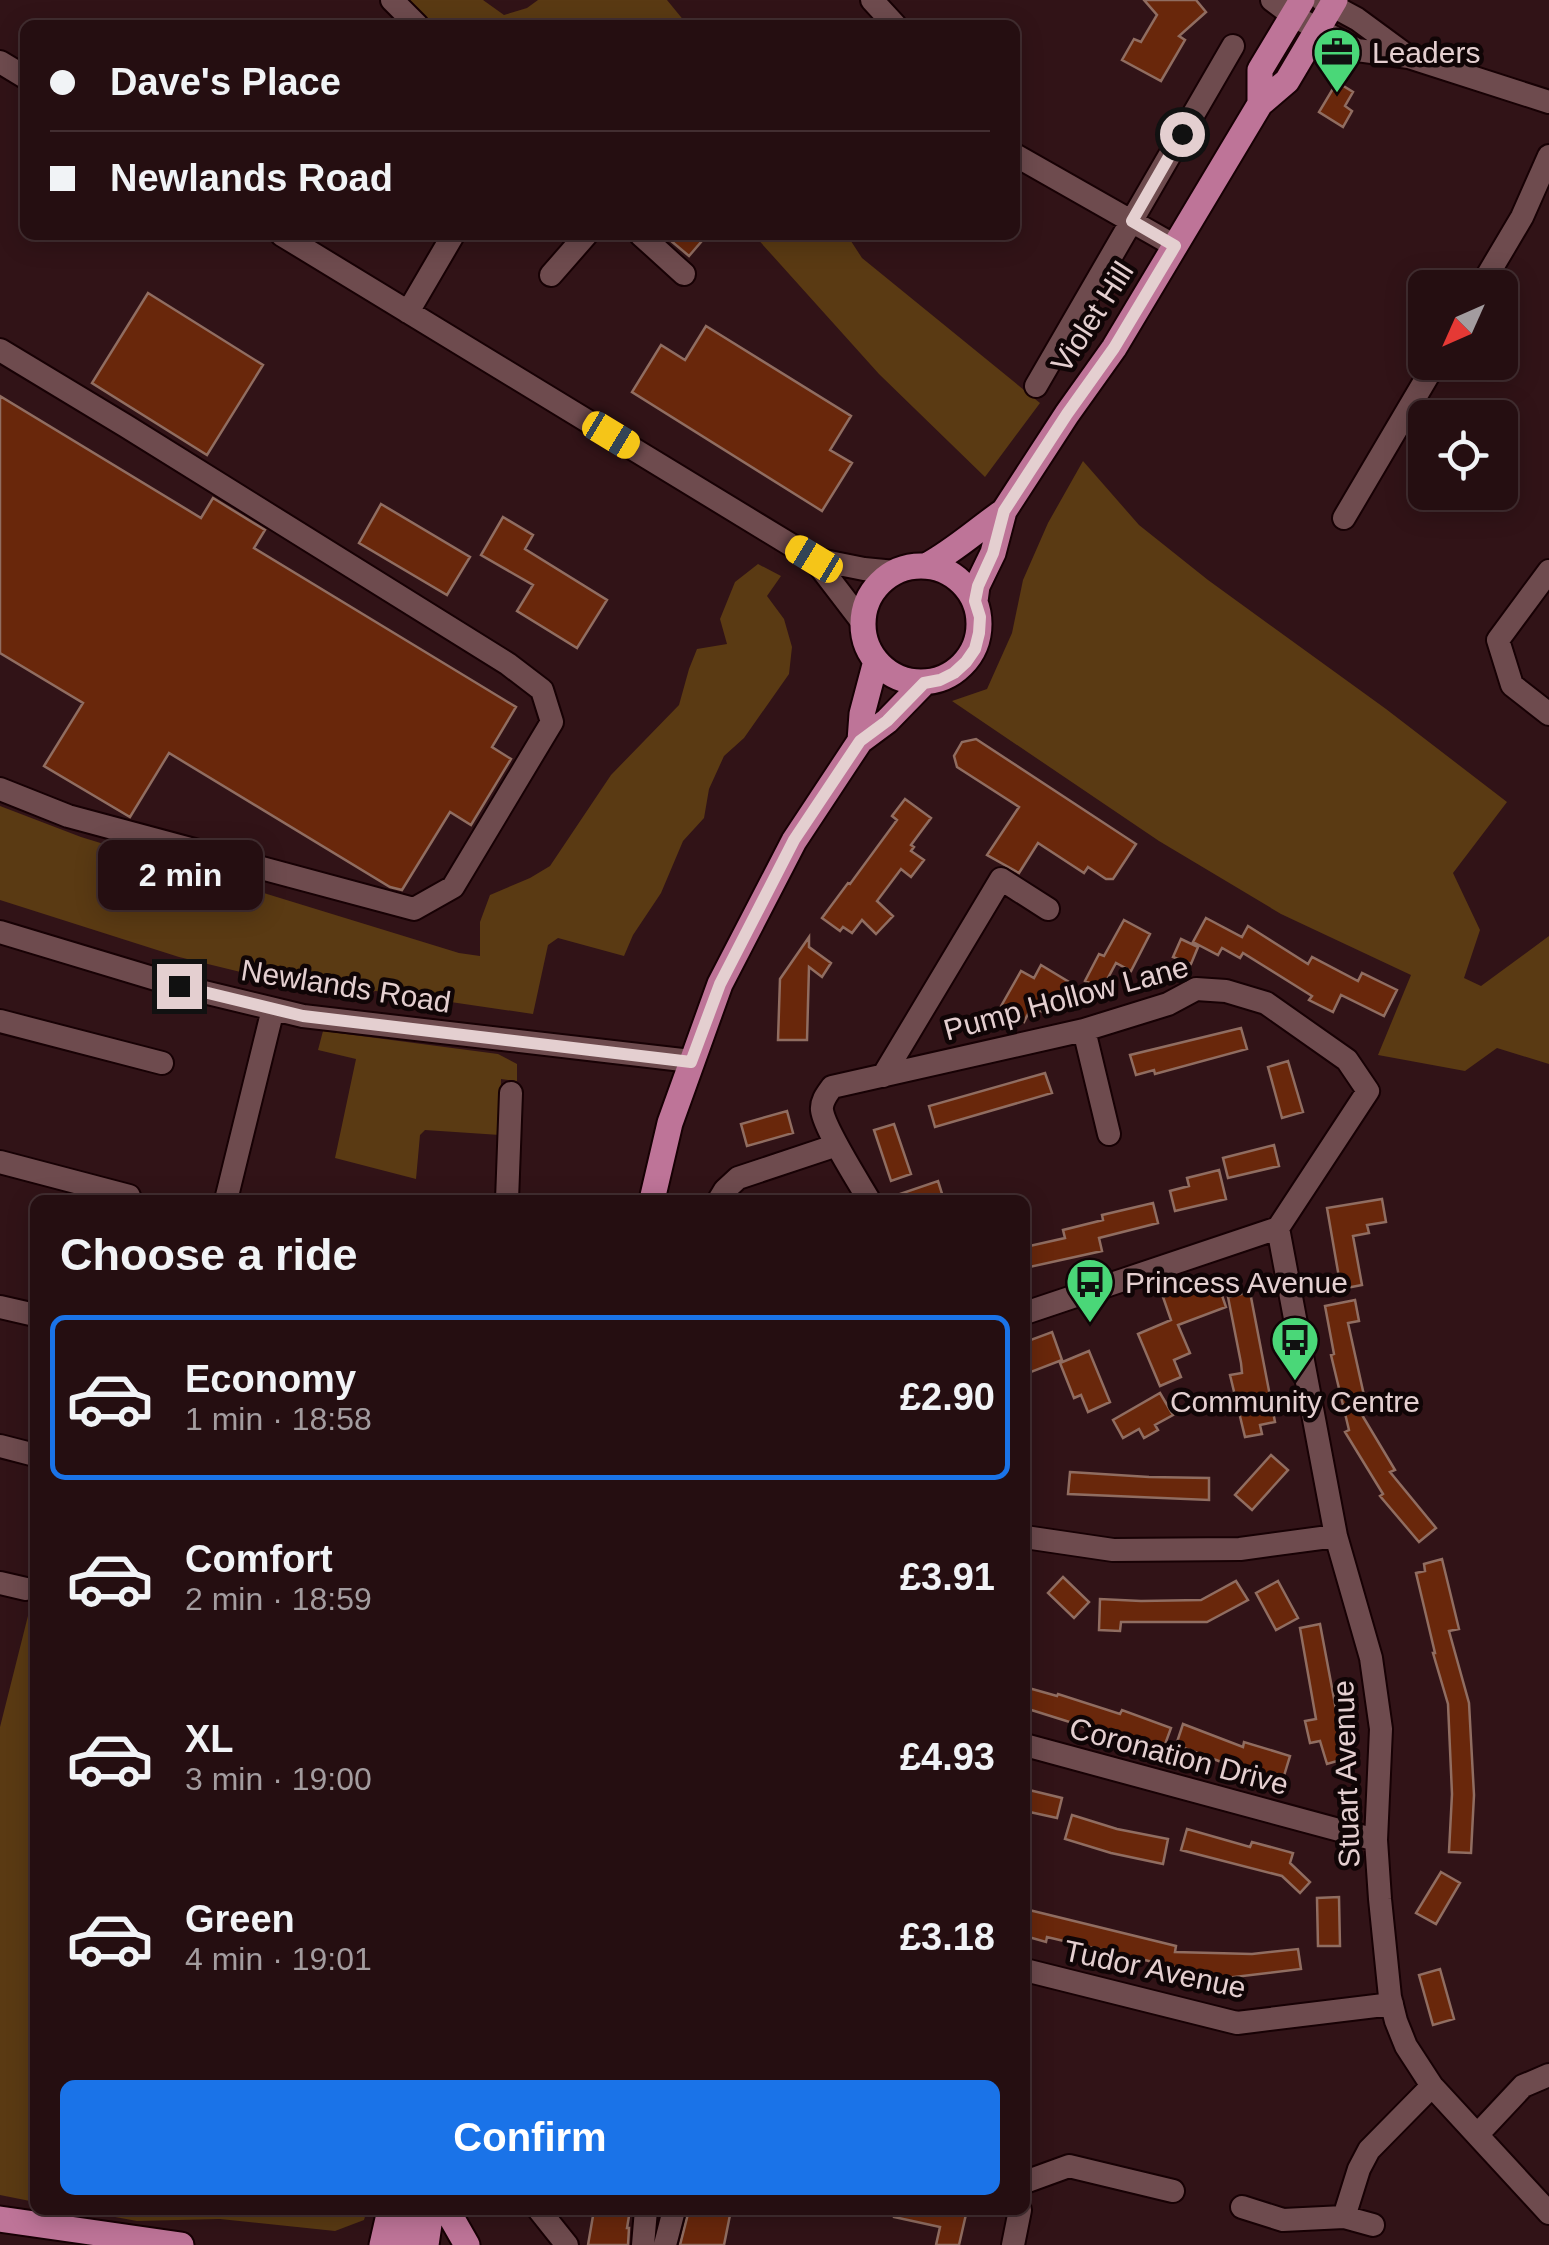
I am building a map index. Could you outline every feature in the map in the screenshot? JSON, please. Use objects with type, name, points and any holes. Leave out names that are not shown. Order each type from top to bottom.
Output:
[{"type":"main road","name":"Violet Hill","points":[[975,601],[1004,511],[1114,348],[1260,104],[1287,80],[1330,2]]},
{"type":"main road","name":"Violet Hill","points":[[1260,104],[1260,70],[1289,5]]},
{"type":"main road","name":"Violet Hill","points":[[926,566],[950,553],[1004,511]]},
{"type":"main road","points":[[910,567],[936,568],[956,577],[975,601],[980,617],[975,649],[954,673],[940,680],[924,683],[897,678],[876,661],[867,645],[864,610],[872,593],[895,572],[910,567]]},
{"type":"main road","points":[[860,741],[862,714],[876,661]]},
{"type":"main road","points":[[653,1195],[670,1123],[720,984],[794,840],[860,741],[887,721],[924,683]]},
{"type":"main road","points":[[382,2245],[389,2215]]},
{"type":"main road","points":[[406,2245],[413,2215]]},
{"type":"main road","points":[[426,2245],[430,2215]]},
{"type":"main road","points":[[450,2215],[467,2245]]},
{"type":"main road","points":[[0,2219],[95,2239],[181,2245]]},
{"type":"street","points":[[392,0],[412,20]]},
{"type":"street","points":[[872,0],[890,20]]},
{"type":"street","points":[[1330,2],[1409,57]]},
{"type":"street","points":[[1289,5],[1316,29],[1366,53],[1409,57],[1549,102]]},
{"type":"street","points":[[1036,386],[1234,46]]},
{"type":"street","points":[[1491,270],[1522,217],[1549,156]]},
{"type":"street","points":[[1020,158],[1175,246]]},
{"type":"street","points":[[290,240],[814,559],[895,572]]},
{"type":"street","points":[[408,312],[450,240]]},
{"type":"street","points":[[551,276],[582,240]]},
{"type":"street","points":[[647,240],[684,274]]},
{"type":"street","points":[[0,350],[508,664],[542,690],[552,722],[454,888],[414,908],[68,816],[0,789]]},
{"type":"street","points":[[1344,518],[1425,380]]},
{"type":"street","points":[[814,559],[863,623]]},
{"type":"street","points":[[1549,571],[1498,640],[1512,685],[1549,714]]},
{"type":"street","points":[[883,1076],[1001,879],[1048,909]]},
{"type":"street","name":"Newlands Road","points":[[0,934],[179,986],[303,1016],[691,1062]]},
{"type":"street","name":"Pump Hollow Lane","points":[[838,1145],[822,1111],[823,1099],[832,1088],[1084,1030],[1168,1004],[1196,989],[1226,990],[1266,1003],[1347,1060],[1368,1091],[1278,1228]]},
{"type":"street","points":[[227,1195],[273,1009]]},
{"type":"street","points":[[0,1021],[162,1063]]},
{"type":"street","points":[[1084,1030],[1109,1134]]},
{"type":"street","points":[[507,1195],[511,1093]]},
{"type":"street","points":[[722,1195],[738,1178],[838,1145],[865,1195]]},
{"type":"street","points":[[0,1162],[125,1195]]},
{"type":"street","points":[[1030,1311],[1278,1228]]},
{"type":"street","name":"Stuart Avenue","points":[[1278,1228],[1336,1536],[1372,1658],[1381,1729],[1376,1840],[1392,2004],[1406,2046],[1432,2086],[1549,2213]]},
{"type":"street","points":[[0,1307],[30,1315]]},
{"type":"street","points":[[0,1446],[30,1454]]},
{"type":"street","points":[[1030,1538],[1131,1550],[1240,1549],[1336,1536]]},
{"type":"street","points":[[0,1583],[26,1589]]},
{"type":"street","name":"Coronation Drive","points":[[1030,1746],[1376,1840]]},
{"type":"street","name":"Tudor Avenue","points":[[1030,1971],[1237,2023],[1392,2004]]},
{"type":"street","points":[[1478,2134],[1523,2086],[1549,2075]]},
{"type":"street","points":[[1344,2218],[1369,2150],[1432,2086]]},
{"type":"street","points":[[1030,2181],[1068,2166],[1173,2191]]},
{"type":"street","points":[[1242,2206],[1283,2220],[1344,2218],[1372,2225]]},
{"type":"street","points":[[543,2215],[567,2245]]},
{"type":"street","points":[[643,2245],[646,2215]]},
{"type":"street","points":[[665,2245],[673,2215]]},
{"type":"street","points":[[1012,2245],[1019,2215]]},
{"type":"shaded area","points":[[408,0],[483,0],[504,15],[538,0],[667,0],[683,20],[428,20]]},
{"type":"shaded area","points":[[758,240],[850,240],[862,258],[1040,403],[985,477],[879,374]]},
{"type":"shaded area","points":[[1083,461],[1139,525],[1507,802],[1453,873],[1480,930],[1464,978],[1481,986],[1549,936],[1549,1064],[1497,1048],[1465,1071],[1378,1055],[1411,975],[1281,914],[1159,841],[952,701],[987,689],[1012,633],[1023,580],[1048,523]]},
{"type":"shaded area","points":[[758,564],[781,576],[767,596],[784,619],[792,647],[789,674],[744,738],[724,756],[709,789],[704,818],[683,841],[661,893],[624,956],[558,938],[548,945],[533,1014],[376,991],[339,996],[179,957],[0,900],[0,806],[81,837],[459,953],[480,956],[480,922],[490,895],[550,866],[611,775],[679,705],[697,649],[727,644],[720,619],[735,582]]},
{"type":"shaded area","points":[[323,1031],[498,1054],[517,1064],[517,1081],[501,1079],[500,1135],[425,1130],[420,1135],[416,1179],[335,1158],[356,1059],[318,1050]]},
{"type":"shaded area","points":[[30,1608],[30,2201],[0,2195],[0,1727]]},
{"type":"shaded area","points":[[104,2215],[366,2215],[364,2220],[335,2231],[220,2219],[137,2221]]},
{"type":"building","points":[[1144,0],[1196,0],[1206,12],[1179,36],[1185,40],[1161,81],[1122,60],[1134,39],[1141,42],[1157,15]]},
{"type":"building","points":[[1337,82],[1353,92],[1345,106],[1352,111],[1343,127],[1319,112]]},
{"type":"building","points":[[670,240],[703,240],[689,256]]},
{"type":"building","points":[[148,293],[263,365],[207,455],[92,383]]},
{"type":"building","points":[[706,326],[851,416],[830,450],[852,463],[822,511],[632,392],[661,345],[685,360]]},
{"type":"building","points":[[0,396],[201,518],[213,498],[265,530],[254,548],[516,707],[492,747],[511,759],[471,825],[450,812],[402,890],[390,887],[169,753],[130,817],[44,766],[83,703],[0,653]]},
{"type":"building","points":[[381,504],[470,557],[447,595],[359,543]]},
{"type":"building","points":[[503,517],[533,535],[525,549],[607,600],[577,648],[517,611],[533,585],[481,555]]},
{"type":"building","points":[[976,739],[1136,844],[1113,879],[1106,879],[1088,867],[1084,873],[1038,843],[1019,873],[987,855],[1019,807],[957,767],[954,756],[962,742]]},
{"type":"building","points":[[905,799],[931,818],[911,845],[911,851],[924,860],[911,877],[901,869],[877,901],[893,916],[876,934],[862,920],[852,933],[843,927],[840,931],[822,918],[897,820],[892,816]]},
{"type":"building","points":[[1206,918],[1242,937],[1248,926],[1308,964],[1312,957],[1358,981],[1362,973],[1397,990],[1384,1016],[1341,995],[1333,1012],[1309,1000],[1312,996],[1243,953],[1240,958],[1222,948],[1218,955],[1193,942]]},
{"type":"building","points":[[1124,920],[1150,934],[1131,971],[1116,963],[1102,989],[1085,981]]},
{"type":"building","points":[[809,937],[809,947],[831,963],[822,977],[809,967],[807,1040],[778,1040],[780,979]]},
{"type":"building","points":[[1181,939],[1198,947],[1191,964],[1173,957]]},
{"type":"building","points":[[1041,965],[1069,982],[1049,1016],[1032,1006],[1024,1022],[1000,1008],[1021,971],[1034,978]]},
{"type":"building","points":[[1241,1028],[1247,1049],[1155,1074],[1154,1070],[1136,1075],[1130,1055]]},
{"type":"building","points":[[1288,1061],[1303,1112],[1282,1118],[1268,1067]]},
{"type":"building","points":[[1045,1073],[1052,1093],[935,1127],[929,1106]]},
{"type":"building","points":[[787,1111],[793,1133],[747,1146],[741,1124]]},
{"type":"building","points":[[894,1124],[911,1174],[891,1181],[874,1130]]},
{"type":"building","points":[[1274,1145],[1279,1166],[1228,1178],[1223,1158]]},
{"type":"building","points":[[1219,1170],[1226,1199],[1175,1211],[1170,1191],[1189,1186],[1187,1178]]},
{"type":"building","points":[[938,1181],[942,1195],[897,1195]]},
{"type":"building","points":[[1382,1199],[1386,1222],[1367,1225],[1369,1233],[1353,1236],[1362,1285],[1341,1289],[1327,1208]]},
{"type":"building","points":[[1153,1203],[1158,1223],[1099,1238],[1102,1251],[1030,1267],[1030,1246],[1065,1238],[1063,1230],[1103,1220],[1102,1215]]},
{"type":"building","points":[[1216,1278],[1226,1307],[1178,1325],[1190,1353],[1174,1360],[1181,1377],[1160,1386],[1138,1334],[1171,1320],[1163,1297]]},
{"type":"building","points":[[1250,1292],[1275,1422],[1260,1425],[1262,1434],[1245,1437],[1230,1375],[1242,1373],[1228,1297]]},
{"type":"building","points":[[1355,1300],[1359,1321],[1348,1323],[1367,1409],[1359,1410],[1395,1470],[1390,1472],[1436,1528],[1419,1542],[1380,1496],[1383,1494],[1345,1432],[1349,1430],[1331,1355],[1334,1354],[1325,1306]]},
{"type":"building","points":[[1052,1332],[1062,1360],[1031,1372],[1030,1340]]},
{"type":"building","points":[[1089,1351],[1110,1402],[1088,1412],[1081,1395],[1074,1398],[1060,1363]]},
{"type":"building","points":[[1160,1393],[1173,1415],[1155,1425],[1158,1430],[1144,1438],[1139,1429],[1123,1438],[1113,1420]]},
{"type":"building","points":[[1271,1455],[1288,1470],[1252,1510],[1235,1495]]},
{"type":"building","points":[[1070,1472],[1209,1478],[1209,1500],[1068,1494]]},
{"type":"building","points":[[1442,1559],[1459,1629],[1449,1631],[1469,1703],[1474,1795],[1471,1853],[1449,1852],[1452,1794],[1448,1704],[1416,1573],[1425,1571],[1424,1564]]},
{"type":"building","points":[[1063,1577],[1089,1602],[1074,1618],[1048,1593]]},
{"type":"building","points":[[1236,1581],[1248,1600],[1207,1622],[1121,1622],[1120,1631],[1099,1630],[1100,1599],[1201,1600]]},
{"type":"building","points":[[1278,1581],[1298,1618],[1276,1630],[1256,1593]]},
{"type":"building","points":[[1320,1624],[1344,1759],[1327,1764],[1320,1741],[1310,1743],[1305,1721],[1316,1719],[1300,1628]]},
{"type":"building","points":[[1030,1688],[1120,1714],[1122,1710],[1171,1728],[1163,1750],[1097,1726],[1095,1730],[1030,1710]]},
{"type":"building","points":[[1183,1724],[1243,1747],[1244,1742],[1290,1756],[1283,1779],[1176,1745]]},
{"type":"building","points":[[1030,1790],[1062,1798],[1057,1818],[1030,1812]]},
{"type":"building","points":[[1072,1815],[1168,1839],[1163,1864],[1065,1839]]},
{"type":"building","points":[[1187,1829],[1250,1847],[1252,1842],[1293,1853],[1290,1863],[1310,1882],[1300,1893],[1282,1876],[1181,1850]]},
{"type":"building","points":[[1441,1872],[1460,1883],[1436,1924],[1416,1913]]},
{"type":"building","points":[[1339,1897],[1340,1946],[1318,1946],[1317,1898]]},
{"type":"building","points":[[1030,1910],[1176,1946],[1175,1952],[1252,1954],[1298,1949],[1301,1969],[1226,1978],[1187,1977],[1187,1970],[1047,1937],[1046,1942],[1030,1937]]},
{"type":"building","points":[[1440,1969],[1454,2019],[1433,2025],[1419,1975]]},
{"type":"building","points":[[593,2215],[629,2215],[628,2245],[588,2245]]},
{"type":"building","points":[[688,2215],[730,2215],[724,2245],[680,2245]]},
{"type":"building","points":[[966,2215],[959,2245],[936,2245],[940,2227],[894,2217]]},
{"type":"place","name":"Leaders","points":[[1337,94]]},
{"type":"place","name":"Princess Avenue","points":[[1090,1324]]},
{"type":"place","name":"Community Centre","points":[[1295,1382]]},
{"type":"route","points":[[179,986],[303,1016],[691,1062],[720,984],[794,840],[860,741],[887,721],[924,683],[954,673],[975,649],[980,617],[975,601],[978,586],[993,553],[1004,511],[1114,348],[1175,246],[1132,221],[1182,134]]}]
